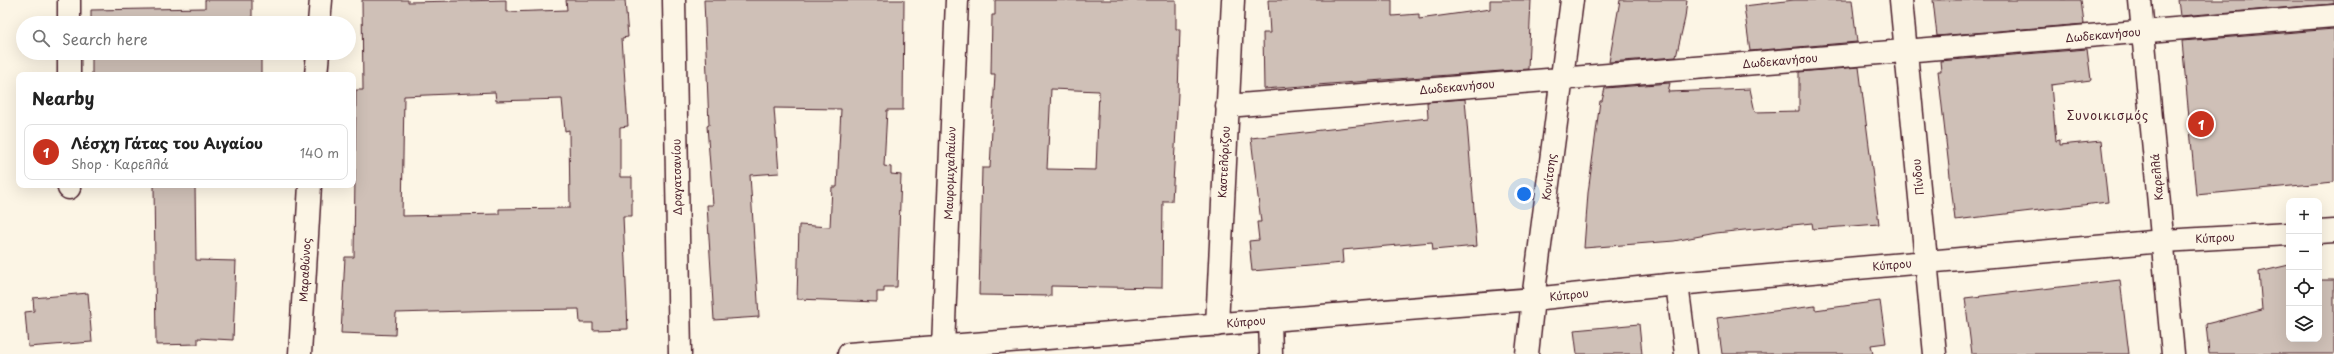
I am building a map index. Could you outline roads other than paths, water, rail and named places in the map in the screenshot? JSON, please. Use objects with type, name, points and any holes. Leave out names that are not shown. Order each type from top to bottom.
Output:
[{"type":"street","points":[[69,0],[69,16]]},
{"type":"street","points":[[320,16],[321,0]]},
{"type":"street","name":"Δραγατσανίου","points":[[674,0],[680,354]]},
{"type":"street","name":"Μαυρομιχαλαίων","points":[[943,346],[957,0]]},
{"type":"street","name":"Καστελόριζου","points":[[1217,325],[1233,0]]},
{"type":"street","name":"Κονίτσης","points":[[1527,354],[1532,299],[1572,0]]},
{"type":"street","name":"Πίνδου","points":[[1901,0],[1935,354]]},
{"type":"street","name":"Καρελλά","points":[[2140,0],[2173,354]]},
{"type":"street","name":"Δωδεκανήσου","points":[[1227,106],[2334,16]]},
{"type":"street","points":[[69,60],[69,72]]},
{"type":"street","points":[[316,72],[317,60]]},
{"type":"street","name":"Μαραθώνος","points":[[300,354],[310,188]]},
{"type":"street","points":[[2322,232],[2334,231]]},
{"type":"street","name":"Κύπρου","points":[[849,354],[943,346],[1040,347],[1217,325],[1270,320],[1532,299],[1677,284],[2163,241],[2286,234]]},
{"type":"street","points":[[1677,284],[1686,354]]},
{"type":"street","points":[[1270,320],[1271,354]]},
{"type":"place","name":"Λέσχη Γάτας του Αιγαίου","points":[[2201,124]]},
{"type":"district","name":"Συνοικισμός","points":[[2108,116]]}]
